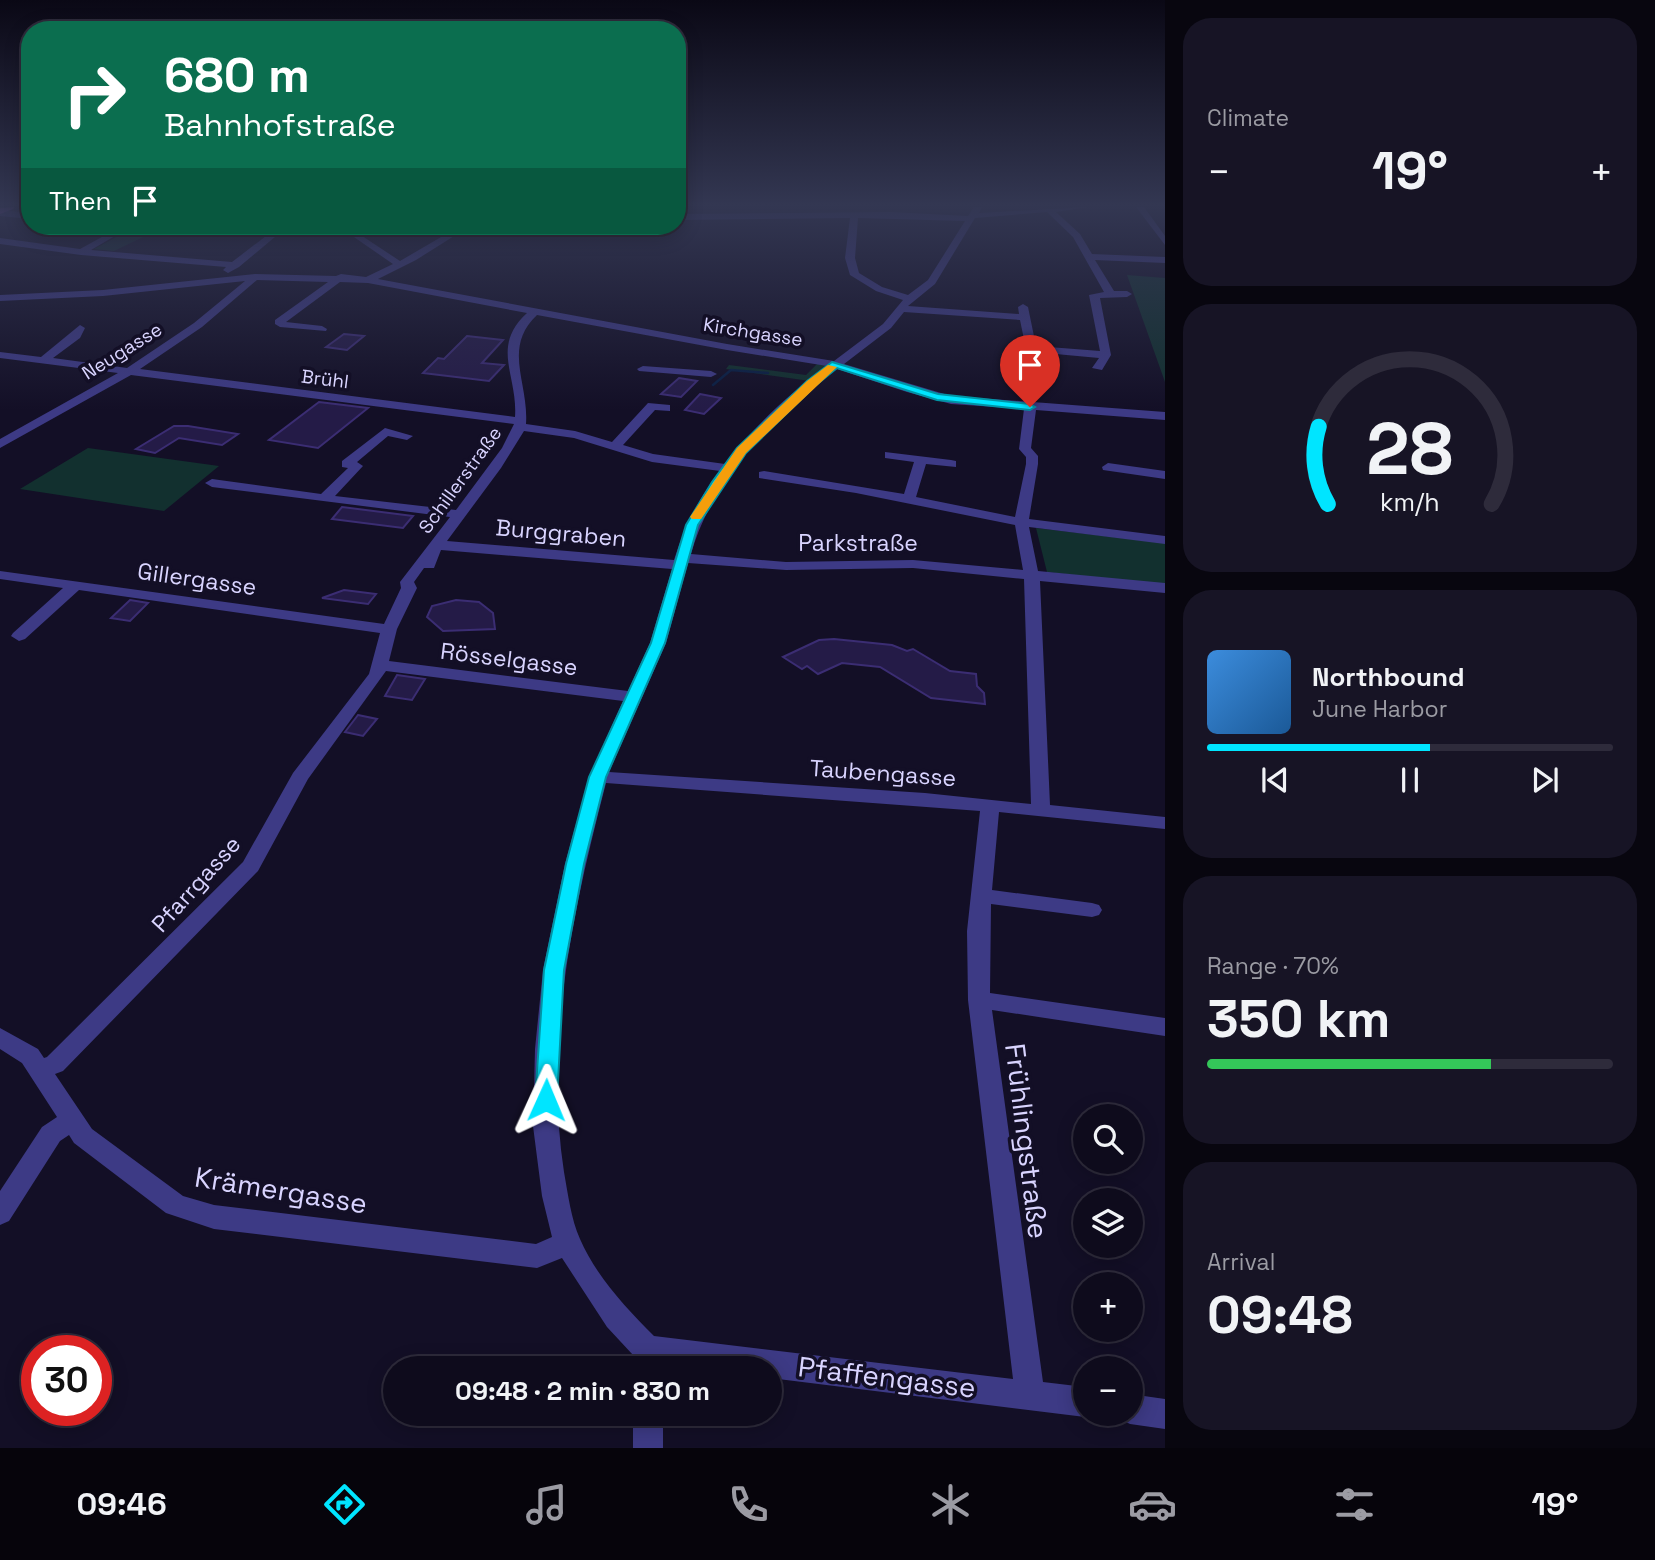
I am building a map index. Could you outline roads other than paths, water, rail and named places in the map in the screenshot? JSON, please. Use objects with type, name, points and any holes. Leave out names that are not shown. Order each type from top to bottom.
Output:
[{"type":"street","points":[[220,280],[222,275]]},
{"type":"street","points":[[368,280],[379,275]]},
{"type":"street","points":[[855,275],[879,289],[909,299]]},
{"type":"street","points":[[646,1356],[596,1290],[568,1243],[555,1196],[545,1126],[547,1049],[554,970],[575,864],[598,777],[658,643],[692,525],[728,468],[741,450],[811,383],[887,326],[909,299],[938,275]]},
{"type":"street","points":[[1099,275],[1110,293]]},
{"type":"street","name":"Kirchgasse","points":[[0,298],[103,293],[255,276],[368,280],[536,310],[717,364],[836,364],[937,397],[1030,407],[1165,415]]},
{"type":"street","name":"Neugasse","points":[[0,444],[124,372],[204,320],[255,276]]},
{"type":"street","points":[[322,329],[279,322],[341,278]]},
{"type":"street","points":[[1098,368],[1105,355],[1094,295],[1128,294]]},
{"type":"street","points":[[902,309],[1024,312],[1031,349],[1023,360]]},
{"type":"street","name":"Schillerstraße","points":[[389,629],[409,588],[418,583],[431,562],[433,550],[521,424],[512,358],[514,336],[519,324],[536,310]]},
{"type":"street","points":[[43,361],[76,336],[79,328]]},
{"type":"street","points":[[1031,349],[1105,355]]},
{"type":"street","name":"Brühl","points":[[0,355],[521,424],[575,435],[652,458],[728,468]]},
{"type":"street","points":[[643,369],[717,364]]},
{"type":"street","points":[[615,447],[652,406],[666,408]]},
{"type":"street","points":[[1030,407],[1024,449],[1032,456],[1032,464],[1021,522],[1032,576],[1041,810]]},
{"type":"street","points":[[324,499],[357,466],[347,464],[385,432],[407,436]]},
{"type":"street","points":[[889,455],[951,464]]},
{"type":"street","points":[[909,499],[921,460]]},
{"type":"street","points":[[1108,467],[1165,475]]},
{"type":"street","points":[[764,475],[909,499],[1021,522],[1165,540]]},
{"type":"street","points":[[212,483],[458,514]]},
{"type":"street","name":"Burggraben","points":[[433,550],[682,561]]},
{"type":"street","name":"Parkstraße","points":[[682,561],[786,566],[913,564],[1165,589]]},
{"type":"street","name":"Gillergasse","points":[[0,575],[389,629]]},
{"type":"street","points":[[19,636],[75,585]]},
{"type":"street","name":"Pfarrgasse","points":[[42,1070],[55,1063],[251,866],[300,777],[377,675],[389,629]]},
{"type":"street","name":"Rösselgasse","points":[[380,666],[632,697]]},
{"type":"street","name":"Taubengasse","points":[[598,777],[990,805],[1165,823]]},
{"type":"street","name":"Frühlingstraße","points":[[990,805],[980,895],[977,965],[979,1000],[1030,1394]]},
{"type":"street","points":[[980,895],[1092,910]]},
{"type":"street","points":[[979,1000],[1165,1027]]},
{"type":"street","name":"Krämergasse","points":[[0,1037],[30,1056],[42,1070],[71,1121],[83,1136],[175,1205],[214,1217],[537,1256],[568,1243]]},
{"type":"street","points":[[0,1213],[51,1134],[71,1121]]},
{"type":"street","name":"Pfaffengasse","points":[[782,1371],[1073,1400]]},
{"type":"street","points":[[1143,1411],[1165,1414]]},
{"type":"street","points":[[648,1426],[648,1448]]},
{"type":"waterway","points":[[713,385],[731,370],[768,373]]}]
